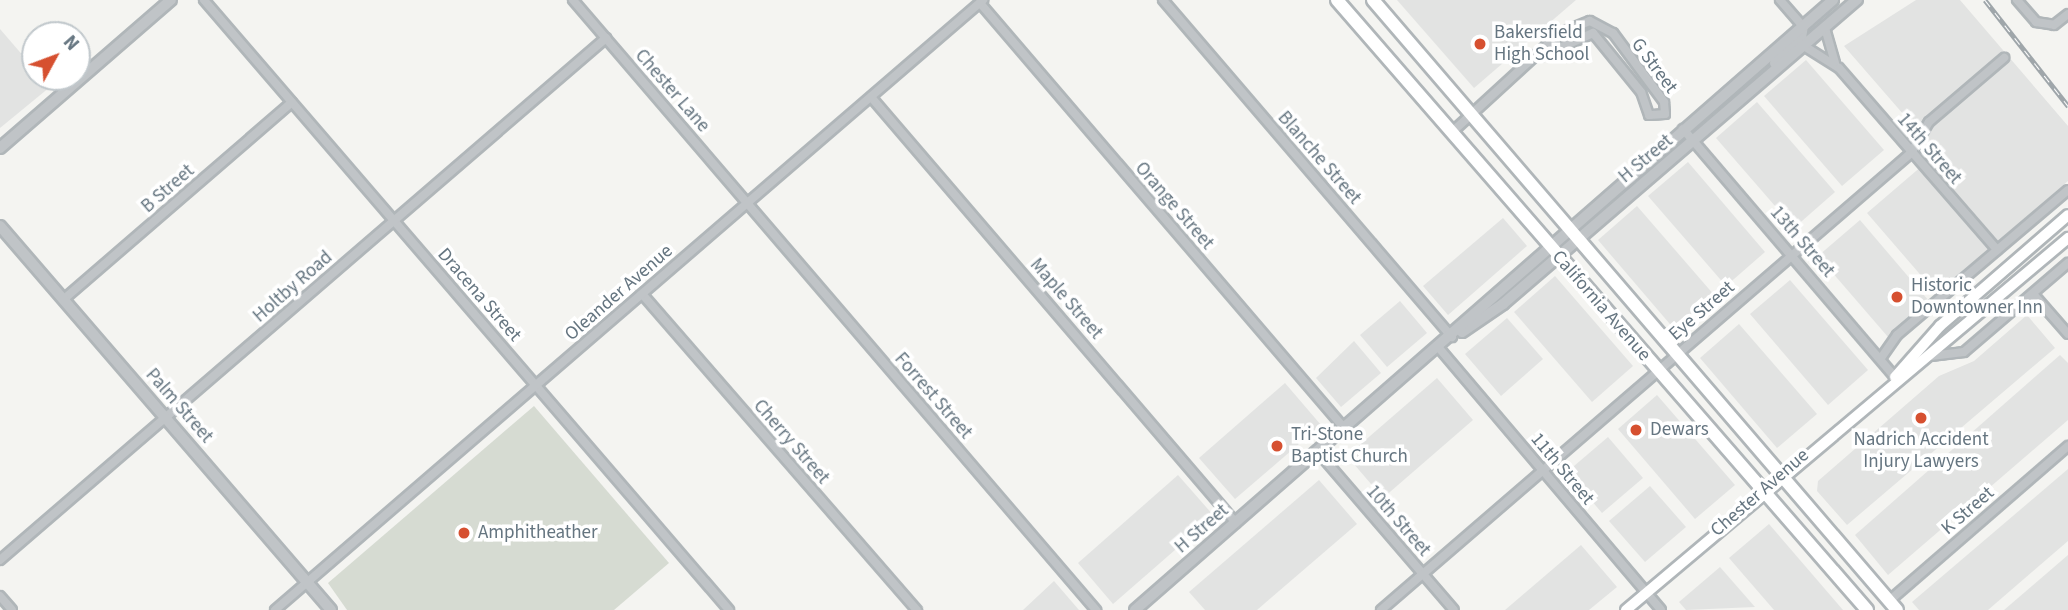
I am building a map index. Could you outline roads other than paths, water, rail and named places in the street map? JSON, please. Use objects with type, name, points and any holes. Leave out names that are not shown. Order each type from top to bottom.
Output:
[{"type":"main road","name":"California Avenue","points":[[1337,0],[1867,610]]},
{"type":"main road","name":"California Avenue","points":[[1373,0],[1893,605]]},
{"type":"main road","name":"Chester Avenue","points":[[1626,610],[1895,377],[1940,326],[2068,215]]},
{"type":"main road","name":"Chester Avenue","points":[[1895,377],[1931,356],[2068,238]]},
{"type":"street","points":[[0,148],[171,0]]},
{"type":"street","name":"Dracena Street","points":[[204,0],[729,610]]},
{"type":"street","name":"Chester Lane","points":[[573,0],[747,203]]},
{"type":"street","name":"Blanche Street","points":[[1163,0],[1452,337]]},
{"type":"street","points":[[1758,86],[1801,38],[1802,26],[1780,0]]},
{"type":"street","name":"H Street","points":[[1452,337],[1548,245],[1833,0]]},
{"type":"street","name":"H Street","points":[[1135,610],[1452,337],[1558,257],[1857,0]]},
{"type":"street","points":[[2017,0],[2045,24],[2068,15]]},
{"type":"street","name":"Oleander Avenue","points":[[275,610],[982,2]]},
{"type":"street","name":"Orange Street","points":[[982,2],[1345,429]]},
{"type":"street","name":"G Street","points":[[1451,132],[1540,57],[1566,29],[1602,23],[1664,102],[1665,114],[1649,115],[1641,92],[1593,33],[1540,57]]},
{"type":"street","name":"14th Street","points":[[1825,28],[1839,68]]},
{"type":"street","name":"Holtby Road","points":[[0,560],[606,38]]},
{"type":"street","name":"14th Street","points":[[1804,46],[1839,68],[1997,250]]},
{"type":"street","name":"Eye Street","points":[[1381,610],[1656,370],[1911,153],[1928,122],[2004,58]]},
{"type":"street","name":"Maple Street","points":[[871,97],[1236,523]]},
{"type":"street","name":"B Street","points":[[64,299],[292,102]]},
{"type":"street","name":"13th Street","points":[[1683,129],[1895,377]]},
{"type":"street","points":[[1881,358],[1898,335],[2068,190]]},
{"type":"street","name":"Forrest Street","points":[[747,203],[1096,610]]},
{"type":"street","name":"Palm Street","points":[[0,226],[331,610]]},
{"type":"street","points":[[1931,356],[1964,352],[2068,264]]},
{"type":"street","name":"Cherry Street","points":[[642,294],[917,610]]},
{"type":"street","points":[[2033,294],[2068,334]]},
{"type":"street","name":"11th Street","points":[[1439,348],[1661,610]]},
{"type":"street","name":"K Street","points":[[1893,605],[2068,446]]},
{"type":"street","name":"10th Street","points":[[1318,452],[1454,610]]},
{"type":"street","points":[[0,596],[12,610]]},
{"type":"railway","points":[[1985,0],[2068,106]]},
{"type":"place","name":"Bakersfield High School","points":[[1480,44]]},
{"type":"place","name":"Historic Downtowner Inn","points":[[1897,297]]},
{"type":"place","name":"Nadrich Accident Injury Lawyers","points":[[1921,418]]},
{"type":"place","name":"Dewars","points":[[1636,430]]},
{"type":"place","name":"Tri-Stone Baptist Church","points":[[1277,446]]},
{"type":"place","name":"Amphitheather","points":[[464,533]]}]
